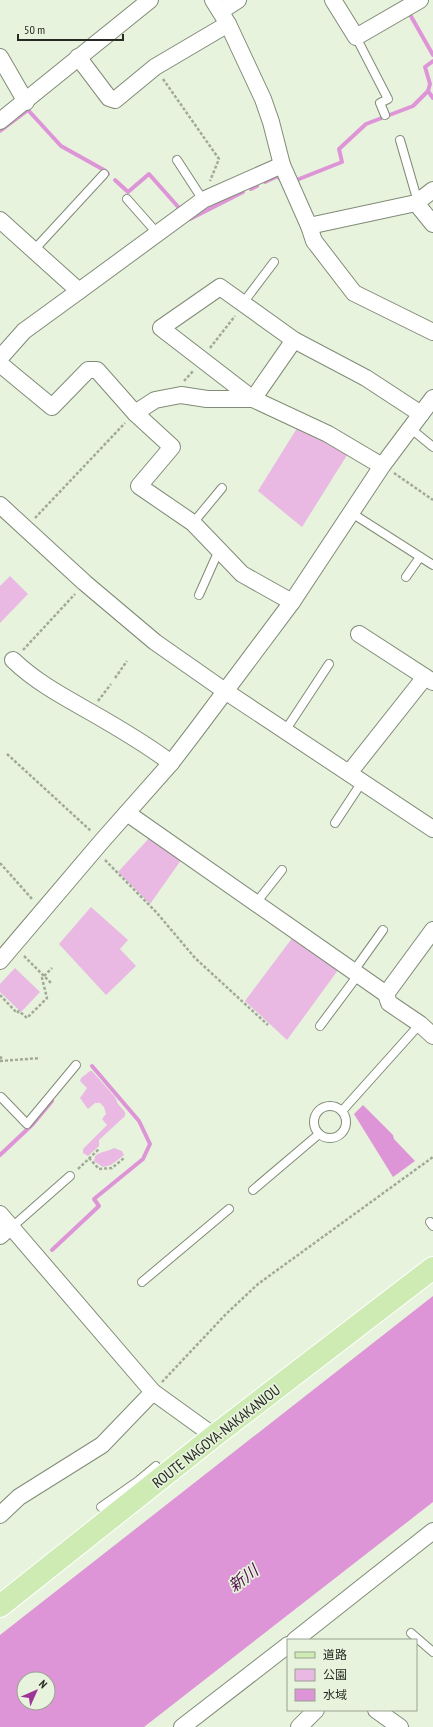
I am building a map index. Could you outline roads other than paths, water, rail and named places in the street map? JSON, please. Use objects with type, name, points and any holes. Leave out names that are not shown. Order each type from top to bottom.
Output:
[{"type":"main road","name":"ROUTE NAGOYA-NAKAKANJOU","points":[[0,1606],[142,1486],[214,1436],[433,1268]]},
{"type":"street","points":[[0,121],[26,102],[78,57],[150,0]]},
{"type":"street","points":[[78,57],[109,98],[114,100],[221,11],[238,0]]},
{"type":"street","points":[[333,0],[356,37],[420,0]]},
{"type":"street","points":[[221,11],[262,99],[271,122],[282,165],[309,226],[314,241],[354,293],[433,332]]},
{"type":"street","points":[[0,57],[26,102]]},
{"type":"street","points":[[0,358],[24,331],[203,200],[282,165]]},
{"type":"street","points":[[309,226],[417,203],[433,190]]},
{"type":"street","points":[[417,203],[433,224]]},
{"type":"street","points":[[0,220],[79,291]]},
{"type":"street","points":[[382,466],[328,434],[253,399],[161,328],[220,287],[294,340],[366,378],[421,414]]},
{"type":"street","points":[[253,399],[294,340]]},
{"type":"street","points":[[0,364],[52,407],[88,370],[97,370],[135,412],[172,447],[139,486],[193,523],[242,574],[292,602]]},
{"type":"street","points":[[135,412],[155,400],[181,395],[207,399],[253,399]]},
{"type":"street","points":[[0,961],[98,845],[171,763],[292,602],[350,512],[382,466],[433,398]]},
{"type":"street","points":[[0,505],[85,583],[155,642],[225,691],[433,830]]},
{"type":"street","points":[[355,778],[429,680],[359,634]]},
{"type":"street","points":[[13,660],[26,673],[60,696],[151,748],[171,763]]},
{"type":"street","points":[[127,812],[386,994],[389,1003],[420,1024],[433,1036]]},
{"type":"street","points":[[386,994],[433,930]]},
{"type":"street","points":[[0,1214],[8,1230],[152,1392],[214,1436]]},
{"type":"street","points":[[0,1515],[19,1497],[102,1445],[152,1392]]},
{"type":"street","points":[[296,1639],[433,1531]]},
{"type":"street","points":[[182,1727],[287,1647]]},
{"type":"street","points":[[299,1727],[315,1711]]},
{"type":"street","points":[[377,1711],[400,1727]]},
{"type":"lane","points":[[356,37],[388,99],[380,103],[385,114]]},
{"type":"lane","points":[[400,140],[417,203]]},
{"type":"lane","points":[[177,160],[203,200]]},
{"type":"lane","points":[[34,250],[104,174]]},
{"type":"lane","points":[[127,199],[157,233]]},
{"type":"lane","points":[[243,303],[274,262]]},
{"type":"lane","points":[[410,428],[433,448]]},
{"type":"lane","points":[[193,523],[222,488]]},
{"type":"lane","points":[[350,512],[433,565]]},
{"type":"lane","points":[[199,595],[219,550]]},
{"type":"lane","points":[[406,576],[420,557]]},
{"type":"lane","points":[[285,731],[329,664]]},
{"type":"lane","points":[[335,823],[355,778]]},
{"type":"lane","points":[[256,903],[282,870]]},
{"type":"lane","points":[[320,1026],[383,930]]},
{"type":"lane","points":[[342,1111],[420,1024]]},
{"type":"lane","points":[[0,1098],[1,1097],[27,1124],[76,1065]]},
{"type":"lane","points":[[328,1106],[336,1107],[342,1111],[345,1118],[345,1127],[341,1134],[334,1138],[327,1138],[319,1134],[315,1128],[314,1121],[316,1114],[328,1106]]},
{"type":"lane","points":[[253,1190],[319,1134]]},
{"type":"lane","points":[[8,1230],[70,1176]]},
{"type":"lane","points":[[142,1282],[229,1209]]},
{"type":"lane","points":[[101,1507],[142,1486],[156,1466]]},
{"type":"lane","points":[[411,1633],[433,1652]]},
{"type":"water","points":[[363,1105],[393,1135],[394,1139],[415,1161],[393,1177],[354,1114]]},
{"type":"water","name":"新川","points":[[433,1296],[433,1502],[144,1727],[0,1727],[0,1635]]},
{"type":"waterway","points":[[408,11],[433,55]]},
{"type":"waterway","points":[[294,181],[342,162],[339,149],[366,124],[413,106],[428,91],[430,84],[425,67],[433,61]]},
{"type":"waterway","points":[[428,91],[433,98]]},
{"type":"waterway","points":[[0,131],[28,110],[61,146],[104,170],[108,174]]},
{"type":"waterway","points":[[115,180],[128,192],[149,174],[180,209]]},
{"type":"waterway","points":[[265,182],[278,176],[281,180]]},
{"type":"waterway","points":[[251,189],[257,186]]},
{"type":"waterway","points":[[190,219],[243,192]]},
{"type":"waterway","points":[[52,1250],[99,1206],[94,1199],[143,1159],[150,1144],[139,1121],[92,1066]]},
{"type":"waterway","points":[[0,1155],[33,1124],[52,1101]]}]
